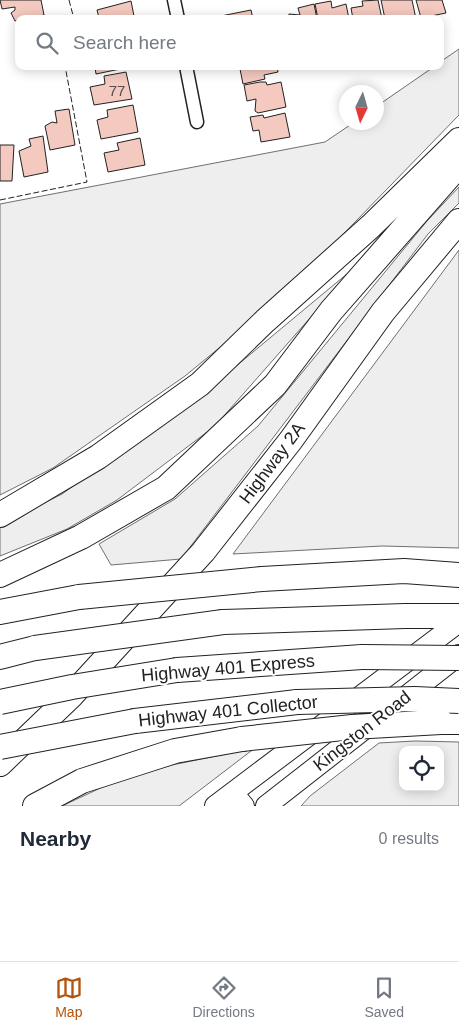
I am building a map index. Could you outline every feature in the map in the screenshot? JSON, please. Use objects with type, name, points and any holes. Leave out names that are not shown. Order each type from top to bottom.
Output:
[{"type":"highway","points":[[0,515],[98,457],[200,384],[265,321],[370,226],[459,140]]},
{"type":"highway","points":[[0,575],[82,537],[166,488],[275,385],[331,310],[459,166]]},
{"type":"highway","name":"Highway 2A","points":[[72,695],[203,552],[290,440],[383,312],[459,221]]},
{"type":"highway","points":[[0,612],[78,597],[262,579],[404,572],[459,575]]},
{"type":"highway","points":[[0,657],[35,648],[223,622],[459,616]]},
{"type":"highway","name":"Highway 401 Express","points":[[0,702],[72,686],[177,670],[362,657],[459,657]]},
{"type":"highway","points":[[0,748],[72,695]]},
{"type":"highway","points":[[0,764],[72,695]]},
{"type":"highway","name":"Highway 401 Collector","points":[[0,748],[135,720],[298,702],[415,699],[459,701]]},
{"type":"highway","points":[[35,806],[82,782],[165,754],[242,739],[352,727],[450,722]]},
{"type":"main road","name":"Kingston Road","points":[[216,806],[238,799],[459,622]]},
{"type":"main road","name":"Kingston Road","points":[[266,806],[459,657]]},
{"type":"street","points":[[174,0],[177,15]]},
{"type":"street","points":[[187,70],[197,122]]},
{"type":"shaded area","points":[[459,49],[459,115],[286,293],[185,376],[53,468],[0,495],[0,204],[325,142],[343,130],[384,130],[384,101],[429,70],[444,70],[444,59]]},
{"type":"shaded area","points":[[459,187],[459,203],[428,234],[181,559],[111,565],[99,544],[175,499],[258,426],[427,221]]},
{"type":"shaded area","points":[[459,250],[459,548],[382,546],[233,554]]},
{"type":"shaded area","points":[[354,268],[215,426],[117,500],[67,529],[0,556],[0,525],[62,494],[199,397]]},
{"type":"shaded area","points":[[415,741],[459,742],[459,806],[301,806],[310,796],[379,743]]},
{"type":"shaded area","points":[[255,748],[179,806],[62,806],[109,784],[172,765]]},
{"type":"building","points":[[0,0],[41,0],[44,15],[15,15],[15,21],[11,13],[15,10],[15,7],[2,9]]},
{"type":"building","points":[[378,0],[381,15],[352,15],[351,8],[363,6],[362,1]]},
{"type":"building","points":[[381,0],[412,0],[415,15],[384,15]]},
{"type":"building","points":[[416,0],[442,0],[446,13],[420,15]]},
{"type":"building","points":[[131,1],[134,15],[98,15],[97,10]]},
{"type":"building","points":[[331,1],[332,8],[346,4],[348,15],[317,15],[315,4]]},
{"type":"building","points":[[314,4],[316,15],[300,15],[298,8]]},
{"type":"building","points":[[251,10],[252,15],[226,15]]},
{"type":"building","points":[[95,70],[115,70],[96,74]]},
{"type":"building","points":[[240,70],[278,70],[278,72],[264,75],[265,79],[243,84]]},
{"type":"building","points":[[126,72],[132,99],[94,105],[90,87],[105,84],[104,76]]},
{"type":"building","points":[[266,82],[267,85],[281,82],[286,107],[258,113],[255,111],[256,99],[247,101],[244,85]]},
{"type":"building","points":[[133,105],[138,132],[101,139],[97,120],[108,117],[107,110]]},
{"type":"building","points":[[69,109],[75,145],[50,150],[45,126],[52,122],[57,123],[55,111]]},
{"type":"building","points":[[285,113],[290,137],[261,142],[259,130],[253,131],[250,117],[263,115],[264,118]]},
{"type":"building","points":[[43,136],[48,172],[24,177],[19,151],[31,146],[29,139]]},
{"type":"building","points":[[140,138],[145,165],[108,172],[104,153],[119,150],[117,143]]},
{"type":"building","points":[[0,145],[14,145],[12,181],[0,181]]},
{"type":"fence","points":[[69,0],[73,15]]},
{"type":"fence","points":[[0,200],[87,182],[66,70]]}]
